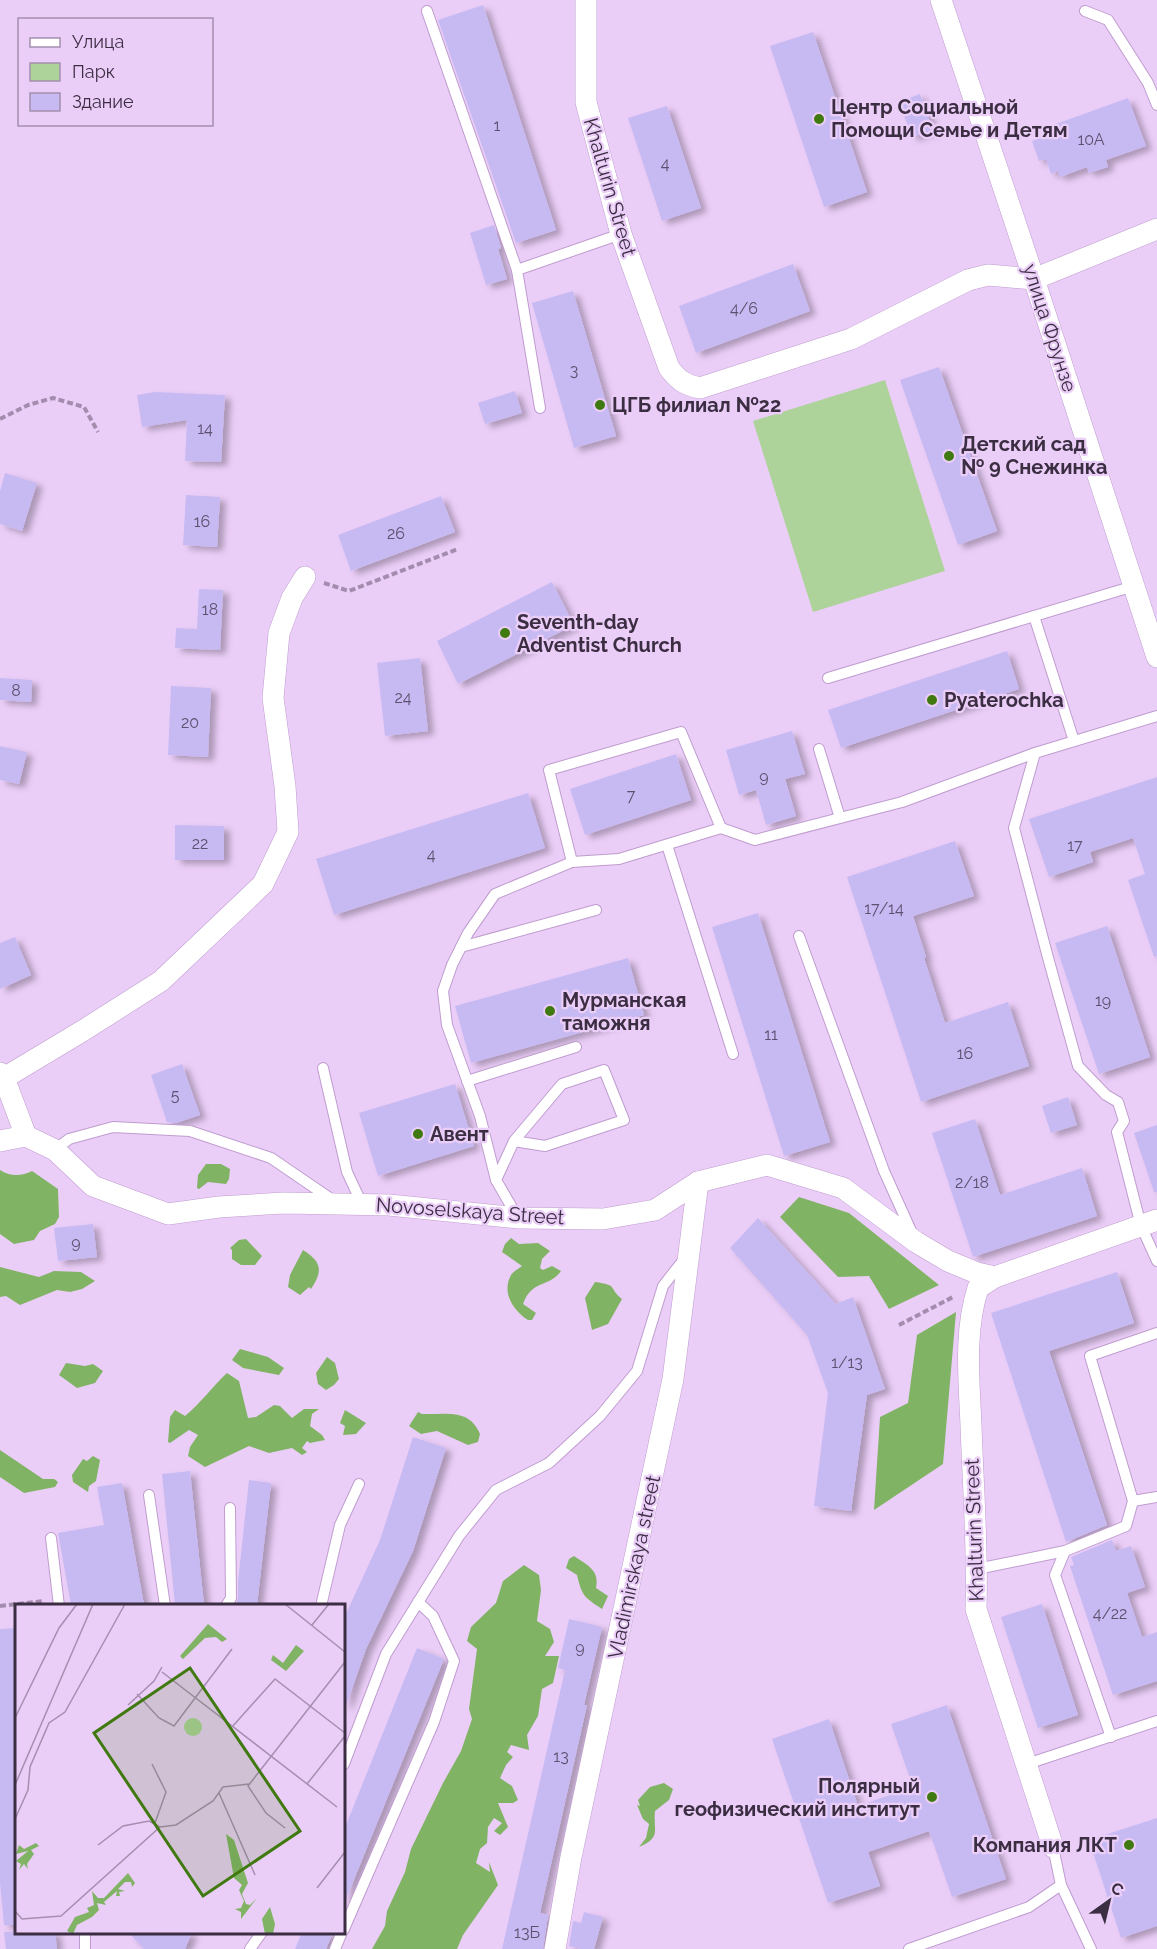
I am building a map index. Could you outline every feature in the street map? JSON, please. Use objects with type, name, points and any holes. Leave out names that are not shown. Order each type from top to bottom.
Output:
[{"type":"street","name":"Khalturin Street","points":[[585,0],[586,102],[621,234],[669,368],[687,386],[700,388],[851,339],[968,280],[988,275],[1034,279]]},
{"type":"street","name":"улица Фрунзе","points":[[941,0],[1134,586],[1153,629],[1157,657]]},
{"type":"street","points":[[1034,279],[1157,229]]},
{"type":"street","points":[[0,1141],[26,1136],[2,1075],[84,1030],[161,981],[263,884],[288,832],[285,786],[273,698],[279,633],[292,598],[305,577]]},
{"type":"street","name":"Novoselskaya Street","points":[[26,1136],[55,1150],[93,1186],[168,1214],[284,1203],[389,1205],[519,1218],[603,1219],[655,1210],[698,1182],[767,1165],[843,1188],[916,1242],[948,1261],[977,1273],[995,1277]]},
{"type":"street","name":"Vladimirskaya street","points":[[555,1949],[571,1857],[673,1379],[698,1182]]},
{"type":"street","points":[[995,1277],[1149,1223]]},
{"type":"street","name":"Khalturin Street","points":[[995,1277],[978,1288],[971,1309],[968,1376],[977,1569],[976,1609],[1053,1847]]},
{"type":"lane","points":[[427,11],[517,270],[540,408]]},
{"type":"lane","points":[[1085,11],[1108,20],[1148,84],[1157,105]]},
{"type":"lane","points":[[517,270],[621,234]]},
{"type":"lane","points":[[828,678],[1134,586]]},
{"type":"lane","points":[[1034,616],[1074,741]]},
{"type":"lane","points":[[519,1218],[496,1180],[480,1116],[447,1025],[443,992],[461,947],[495,894],[572,862],[620,859],[721,828],[755,840],[840,819],[902,802],[1035,753],[1157,716]]},
{"type":"lane","points":[[572,862],[549,770],[681,732],[721,828]]},
{"type":"lane","points":[[819,749],[840,819]]},
{"type":"lane","points":[[1035,753],[1014,828],[1078,1066],[1106,1095],[1118,1102],[1124,1121],[1117,1132],[1149,1223],[1157,1261]]},
{"type":"lane","points":[[667,845],[733,1054]]},
{"type":"lane","points":[[461,947],[596,910]]},
{"type":"lane","points":[[799,936],[884,1171],[916,1242]]},
{"type":"lane","points":[[467,1081],[576,1047]]},
{"type":"lane","points":[[323,1068],[347,1172],[362,1204]]},
{"type":"lane","points":[[496,1180],[514,1141],[562,1084],[604,1070],[624,1120],[545,1146],[514,1141]]},
{"type":"lane","points":[[55,1150],[69,1139],[113,1127],[190,1131],[271,1158],[338,1204]]},
{"type":"lane","points":[[345,1761],[386,1654],[459,1536],[496,1490],[549,1463],[600,1416],[637,1371],[663,1286],[689,1252]]},
{"type":"lane","points":[[977,1569],[1065,1551],[1126,1526],[1133,1501],[1090,1356],[1157,1333]]},
{"type":"lane","points":[[321,1604],[340,1525],[359,1484]]},
{"type":"lane","points":[[149,1495],[165,1604]]},
{"type":"lane","points":[[1133,1501],[1157,1497]]},
{"type":"lane","points":[[227,1604],[231,1598],[230,1508]]},
{"type":"lane","points":[[51,1538],[59,1603]]},
{"type":"lane","points":[[1065,1551],[1055,1575],[1111,1737]]},
{"type":"lane","points":[[345,1926],[434,1722],[454,1661],[433,1616],[418,1602]]},
{"type":"lane","points":[[1027,1764],[1157,1721]]},
{"type":"lane","points":[[1053,1847],[1061,1885],[1090,1949]]},
{"type":"lane","points":[[909,1949],[1029,1907],[1061,1885]]},
{"type":"lane","points":[[250,1949],[261,1934]]},
{"type":"lane","points":[[261,1934],[263,1949]]},
{"type":"lane","points":[[335,1948],[342,1934]]},
{"type":"path","points":[[0,419],[28,405],[52,398],[84,407],[98,432]]},
{"type":"path","points":[[305,577],[349,591],[458,549]]},
{"type":"path","points":[[899,1325],[954,1297]]},
{"type":"path","points":[[39,1604],[59,1603]]},
{"type":"path","points":[[0,1606],[15,1605]]},
{"type":"green space","points":[[885,380],[945,571],[813,612],[753,421]]},
{"type":"green space","points":[[206,1164],[221,1164],[230,1169],[226,1184],[208,1182],[199,1189],[197,1188],[198,1175]]},
{"type":"green space","points":[[0,1170],[16,1175],[32,1171],[58,1189],[59,1217],[55,1224],[40,1231],[34,1240],[14,1244],[0,1234]]},
{"type":"green space","points":[[799,1197],[849,1213],[939,1285],[889,1309],[869,1276],[838,1277],[780,1217]]},
{"type":"green space","points":[[511,1238],[519,1244],[538,1243],[550,1251],[542,1259],[540,1268],[543,1270],[552,1266],[561,1271],[551,1280],[536,1287],[527,1296],[523,1304],[536,1313],[532,1320],[528,1320],[518,1312],[508,1295],[507,1288],[511,1275],[522,1266],[502,1252],[505,1244]]},
{"type":"green space","points":[[246,1239],[262,1256],[255,1265],[241,1265],[232,1259],[230,1248],[239,1240]]},
{"type":"green space","points":[[303,1250],[317,1263],[319,1272],[311,1289],[309,1287],[300,1295],[288,1287],[290,1275]]},
{"type":"green space","points":[[0,1267],[39,1277],[54,1271],[81,1272],[95,1281],[82,1289],[70,1292],[57,1290],[20,1305],[6,1296],[0,1297]]},
{"type":"green space","points":[[595,1282],[610,1286],[622,1299],[608,1324],[592,1330],[585,1298]]},
{"type":"green space","points":[[956,1312],[943,1464],[874,1510],[880,1417],[908,1403],[917,1335]]},
{"type":"green space","points":[[240,1349],[268,1357],[284,1368],[279,1375],[243,1368],[232,1360]]},
{"type":"green space","points":[[327,1357],[335,1363],[339,1379],[326,1390],[318,1384],[316,1373]]},
{"type":"green space","points":[[66,1363],[85,1366],[93,1364],[103,1371],[95,1383],[77,1388],[59,1375]]},
{"type":"green space","points":[[227,1373],[239,1381],[248,1418],[256,1417],[274,1405],[280,1406],[292,1418],[304,1409],[319,1409],[312,1414],[310,1426],[325,1440],[310,1443],[307,1441],[302,1448],[307,1452],[302,1455],[292,1448],[269,1453],[249,1446],[205,1467],[188,1456],[190,1447],[198,1435],[189,1430],[170,1443],[168,1442],[170,1417],[175,1410],[185,1416]]},
{"type":"green space","points":[[345,1410],[366,1423],[356,1434],[343,1435],[345,1426],[340,1423]]},
{"type":"green space","points":[[418,1412],[456,1415],[470,1420],[480,1434],[478,1442],[468,1445],[437,1431],[421,1434],[409,1426]]},
{"type":"green space","points":[[0,1450],[43,1479],[54,1479],[58,1482],[55,1487],[24,1493],[0,1477]]},
{"type":"green space","points":[[93,1456],[100,1460],[96,1481],[89,1486],[88,1492],[73,1482],[72,1475],[83,1459],[87,1461]]},
{"type":"green space","points":[[574,1556],[594,1572],[596,1588],[608,1596],[602,1609],[585,1595],[577,1575],[566,1568],[569,1559]]},
{"type":"green space","points":[[524,1565],[539,1575],[541,1590],[537,1621],[550,1629],[554,1642],[545,1656],[559,1656],[553,1683],[542,1689],[538,1716],[527,1735],[529,1750],[511,1745],[507,1752],[513,1757],[500,1778],[512,1786],[518,1800],[513,1803],[498,1803],[508,1827],[500,1835],[494,1831],[502,1823],[494,1818],[488,1827],[487,1843],[480,1849],[476,1863],[490,1872],[489,1862],[498,1885],[463,1935],[457,1949],[372,1949],[385,1926],[387,1911],[405,1872],[411,1849],[461,1751],[472,1719],[469,1709],[477,1649],[467,1641],[471,1627],[496,1603],[503,1581]]},
{"type":"green space","points":[[664,1783],[673,1789],[669,1800],[655,1811],[654,1836],[639,1847],[646,1838],[649,1824],[643,1819],[637,1805],[640,1806],[638,1800],[650,1787]]},
{"type":"building","points":[[483,5],[556,230],[516,243],[438,20]]},
{"type":"building","name":"Центр Социальной Помощи Семье и Детям","points":[[813,32],[867,192],[824,207],[770,46]]},
{"type":"building","points":[[920,94],[933,130],[912,137],[899,102]]},
{"type":"building","points":[[1128,98],[1146,146],[1106,160],[1108,167],[1089,173],[1087,167],[1060,177],[1058,171],[1051,174],[1046,159],[1039,161],[1032,141],[1045,136],[1042,129]]},
{"type":"building","points":[[667,106],[701,208],[662,221],[628,118]]},
{"type":"building","points":[[494,225],[507,279],[486,285],[470,233]]},
{"type":"building","points":[[793,264],[810,311],[696,353],[679,306]]},
{"type":"building","points":[[573,291],[616,436],[574,448],[532,303]]},
{"type":"building","name":"Детский сад № 9 Снежинка","points":[[939,367],[997,531],[958,545],[900,380]]},
{"type":"building","points":[[515,391],[522,413],[485,424],[478,403]]},
{"type":"building","points":[[155,392],[225,395],[221,462],[185,461],[187,420],[142,427],[137,395]]},
{"type":"building","points":[[5,473],[37,483],[22,531],[0,524],[0,491]]},
{"type":"building","points":[[186,495],[220,497],[217,547],[183,545]]},
{"type":"building","points":[[441,496],[455,532],[351,571],[338,535]]},
{"type":"building","name":"Seventh-day Adventist Church","points":[[552,582],[574,625],[458,684],[437,641]]},
{"type":"building","points":[[199,589],[223,590],[220,650],[175,648],[176,628],[197,629]]},
{"type":"building","points":[[1007,651],[1019,689],[841,748],[828,710]]},
{"type":"building","points":[[420,658],[428,731],[385,736],[377,663]]},
{"type":"building","points":[[0,678],[32,680],[31,702],[0,700]]},
{"type":"building","points":[[171,686],[211,688],[208,757],[168,755]]},
{"type":"building","points":[[792,731],[805,774],[785,779],[796,816],[766,825],[756,790],[739,795],[726,750]]},
{"type":"building","points":[[0,746],[27,752],[19,784],[0,780]]},
{"type":"building","points":[[676,754],[691,800],[585,835],[570,789]]},
{"type":"building","points":[[1157,777],[1157,956],[1154,957],[1128,880],[1145,874],[1133,838],[1090,852],[1093,862],[1049,877],[1029,819]]},
{"type":"building","points":[[528,793],[545,848],[334,915],[316,859]]},
{"type":"building","points":[[175,825],[224,826],[224,860],[175,860]]},
{"type":"building","points":[[955,841],[974,896],[913,916],[945,1023],[1008,1002],[1029,1066],[921,1102],[847,877]]},
{"type":"building","points":[[758,913],[830,1142],[784,1156],[712,927]]},
{"type":"building","points":[[1107,926],[1150,1057],[1099,1074],[1055,943]]},
{"type":"building","points":[[15,937],[31,975],[0,989],[0,943]]},
{"type":"building","name":"Мурманская таможня","points":[[628,958],[644,1015],[471,1063],[455,1006]]},
{"type":"building","points":[[182,1064],[200,1115],[176,1123],[167,1122],[151,1075]]},
{"type":"building","points":[[455,1084],[474,1146],[378,1176],[359,1113]]},
{"type":"building","points":[[1068,1097],[1077,1125],[1051,1133],[1042,1106]]},
{"type":"building","points":[[975,1119],[1000,1195],[1082,1168],[1097,1216],[973,1257],[932,1133]]},
{"type":"building","points":[[1157,1125],[1157,1192],[1154,1192],[1134,1133]]},
{"type":"building","points":[[758,1218],[836,1304],[853,1297],[885,1389],[867,1395],[851,1511],[814,1506],[828,1393],[807,1335],[730,1248]]},
{"type":"building","points":[[93,1224],[97,1257],[58,1261],[54,1228]]},
{"type":"building","points":[[1117,1272],[1134,1323],[1049,1351],[1107,1525],[1066,1542],[991,1313]]},
{"type":"building","points":[[413,1437],[446,1448],[413,1551],[366,1649],[346,1706],[345,1616],[380,1540]]},
{"type":"building","points":[[190,1471],[204,1604],[175,1604],[162,1474]]},
{"type":"building","points":[[249,1480],[271,1483],[257,1604],[236,1604]]},
{"type":"building","points":[[122,1483],[144,1604],[71,1604],[58,1533],[104,1525],[97,1487]]},
{"type":"building","points":[[1112,1540],[1116,1551],[1131,1546],[1145,1587],[1127,1593],[1142,1637],[1157,1632],[1157,1681],[1113,1695],[1070,1566],[1074,1565],[1071,1557]]},
{"type":"building","points":[[1042,1604],[1078,1715],[1038,1728],[1001,1617]]},
{"type":"building","points":[[569,1619],[602,1627],[584,1705],[587,1705],[540,1913],[548,1915],[543,1949],[502,1949],[565,1670],[558,1668]]},
{"type":"building","points":[[15,1628],[15,1925],[4,1925],[0,1883],[0,1629]]},
{"type":"building","points":[[417,1648],[444,1659],[345,1902],[345,1828]]},
{"type":"building","name":"Полярный геофизический институт","points":[[947,1705],[1006,1879],[952,1897],[929,1831],[868,1852],[880,1886],[828,1903],[772,1739],[829,1719],[858,1806],[913,1787],[891,1724]]},
{"type":"building","points":[[1157,1818],[1157,1926],[1121,1938],[1089,1840]]},
{"type":"building","points":[[584,1912],[603,1917],[594,1949],[569,1946],[573,1921],[581,1923]]},
{"type":"building","points":[[4,1932],[55,1934],[57,1949],[6,1949]]},
{"type":"building","points":[[130,1934],[191,1934],[185,1949],[144,1949]]},
{"type":"building","points":[[301,1934],[332,1934],[326,1949],[295,1949]]},
{"type":"place","name":"Центр Социальной Помощи Семье и Детям","points":[[819,119]]},
{"type":"place","name":"ЦГБ филиал №22","points":[[600,405]]},
{"type":"place","name":"Детский сад № 9 Снежинка","points":[[949,456]]},
{"type":"place","name":"Seventh-day Adventist Church","points":[[505,633]]},
{"type":"place","name":"Pyaterochka","points":[[932,700]]},
{"type":"place","name":"Мурманская таможня","points":[[550,1011]]},
{"type":"place","name":"Авент","points":[[418,1134]]},
{"type":"place","name":"Полярный геофизический институт","points":[[932,1797]]},
{"type":"place","name":"Компания ЛКТ","points":[[1129,1845]]}]
